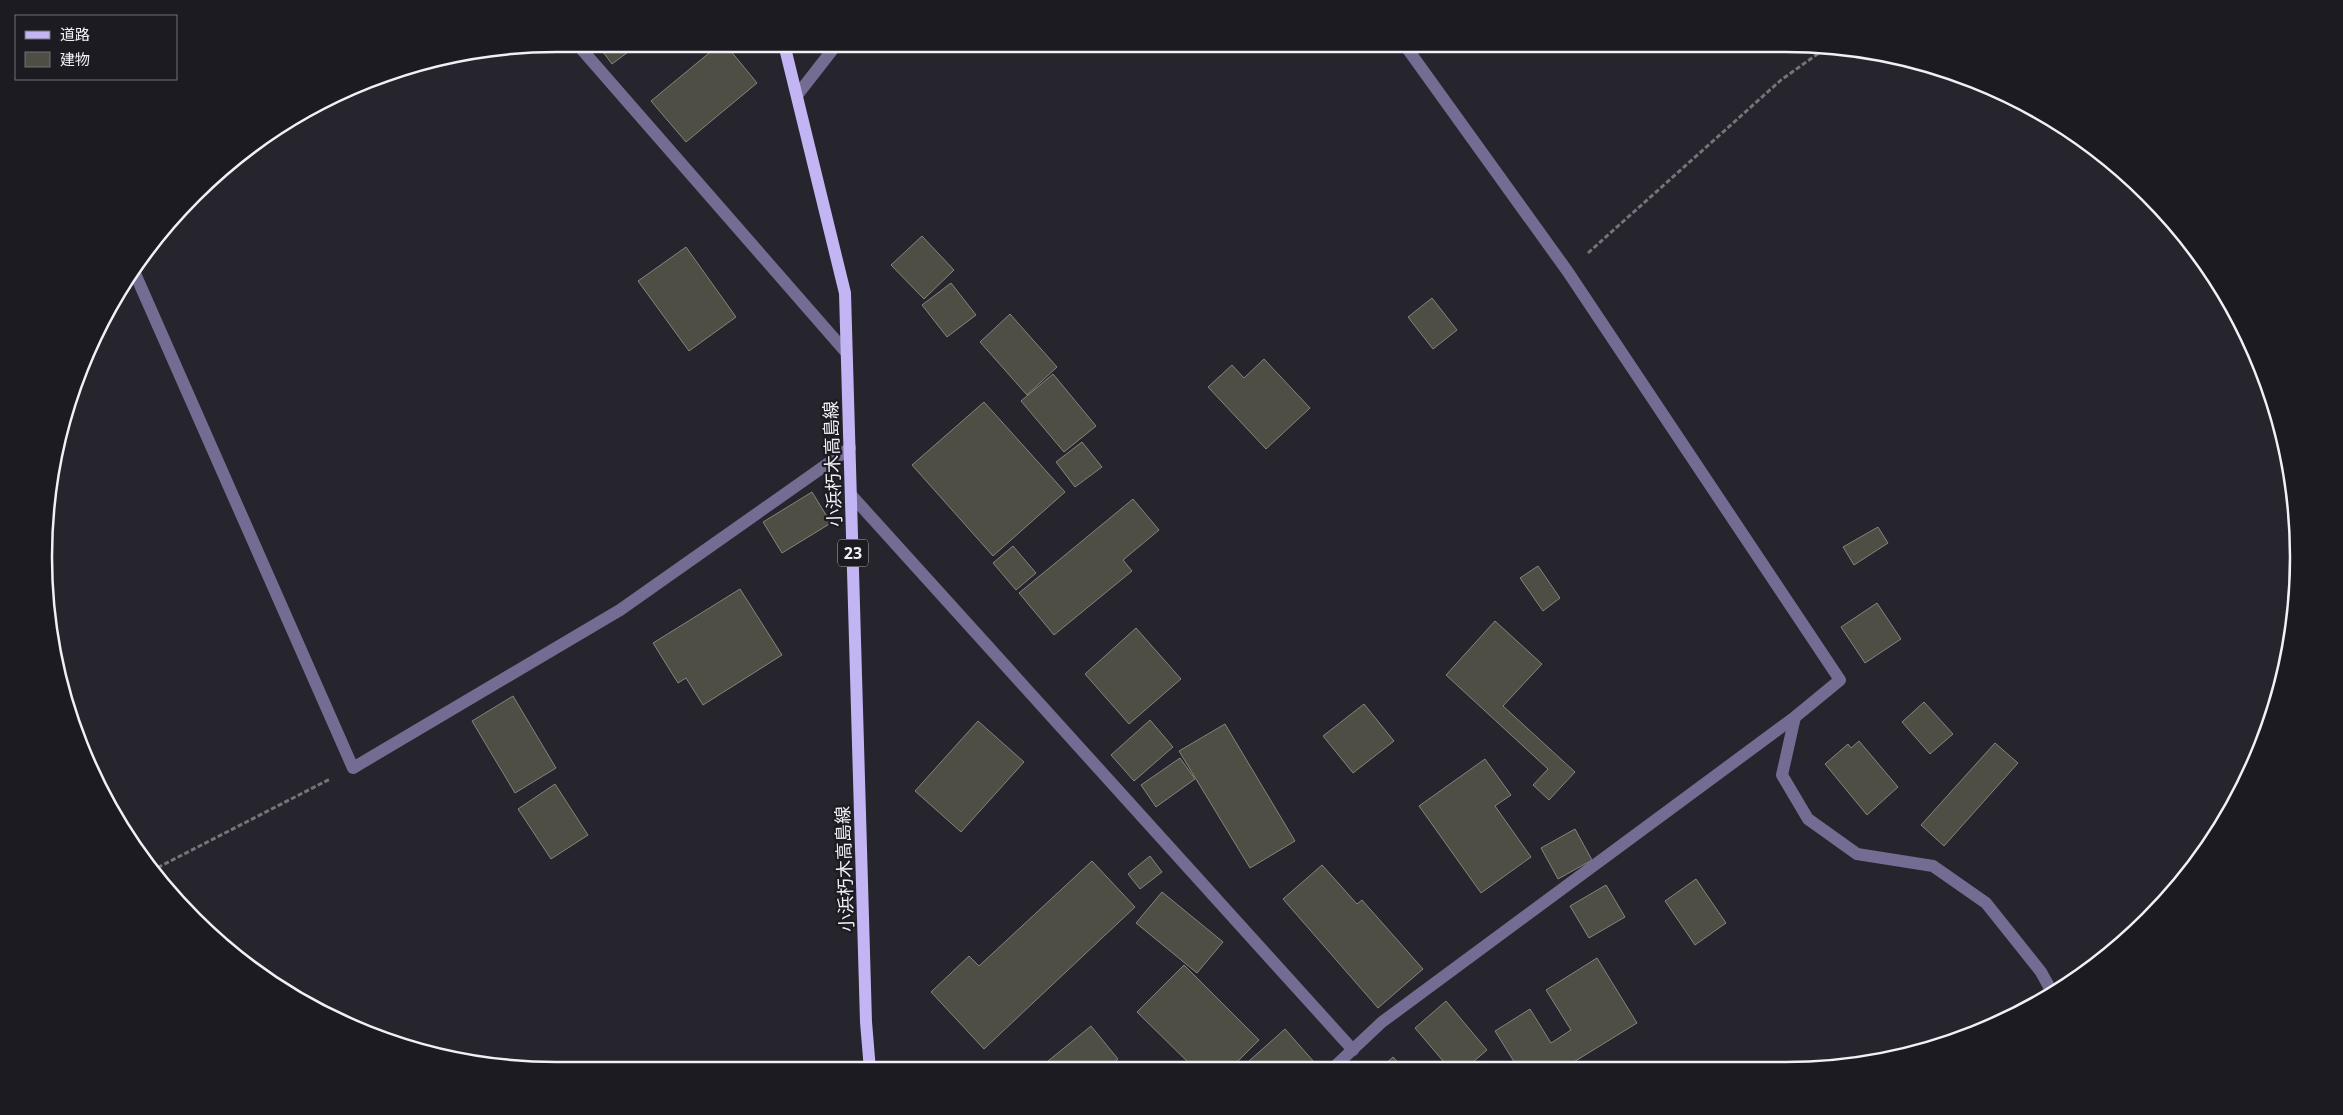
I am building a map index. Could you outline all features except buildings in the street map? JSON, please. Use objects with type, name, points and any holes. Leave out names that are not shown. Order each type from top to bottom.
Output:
[{"type":"main road","name":"小浜朽木高島線","points":[[786,52],[845,293],[845,351],[852,496],[866,1022],[869,1062]]},
{"type":"street","points":[[584,52],[845,351]]},
{"type":"street","points":[[798,94],[831,52]]},
{"type":"street","points":[[1340,1062],[1382,1022],[1795,717],[1840,680],[1568,272],[1410,52]]},
{"type":"street","points":[[137,278],[353,768],[620,610],[850,448]]},
{"type":"street","points":[[852,496],[1353,1050]]},
{"type":"street","points":[[1795,717],[1782,775],[1808,819],[1857,854],[1933,866],[1979,897],[1986,903],[2041,972],[2050,988]]},
{"type":"path","points":[[1568,272],[1781,80],[1818,54]]},
{"type":"path","points":[[158,867],[353,768]]}]
